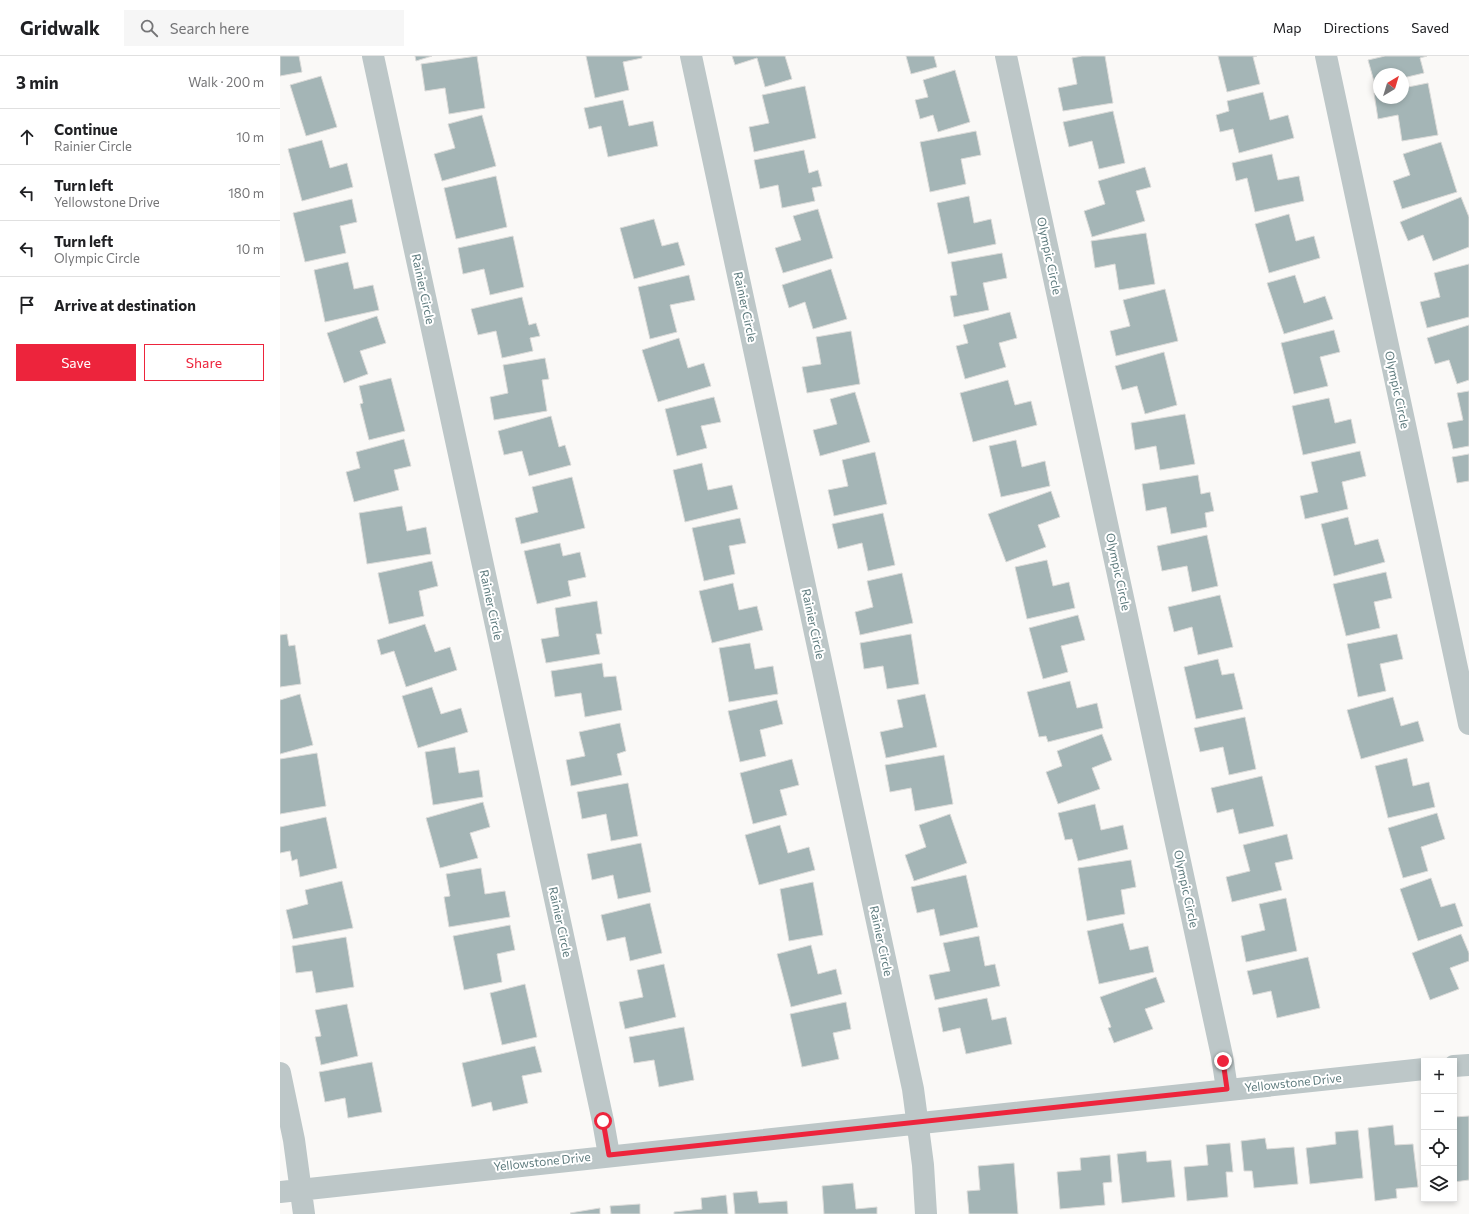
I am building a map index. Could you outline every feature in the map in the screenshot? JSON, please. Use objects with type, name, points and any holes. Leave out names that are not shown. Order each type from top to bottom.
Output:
[{"type":"street","name":"Rainier Circle","points":[[373,56],[600,1105],[609,1155]]},
{"type":"street","name":"Rainier Circle","points":[[691,56],[909,1074],[918,1122],[923,1165],[926,1214]]},
{"type":"street","name":"Olympic Circle","points":[[1006,56],[1222,1056],[1227,1089]]},
{"type":"street","name":"Olympic Circle","points":[[1326,56],[1469,724]]},
{"type":"street","points":[[1457,1066],[1469,1065]]},
{"type":"street","name":"Yellowstone Drive","points":[[290,1191],[331,1185],[609,1155],[1421,1069]]},
{"type":"street","points":[[280,1074],[294,1140],[290,1191],[304,1214]]},
{"type":"building","points":[[280,56],[299,56],[302,72],[280,76]]},
{"type":"building","points":[[415,56],[432,56],[416,61]]},
{"type":"building","points":[[477,56],[485,108],[449,114],[445,88],[425,91],[421,64]]},
{"type":"building","points":[[586,56],[642,56],[642,58],[623,62],[629,90],[595,98]]},
{"type":"building","points":[[732,56],[785,56],[792,79],[765,87],[757,58],[735,65]]},
{"type":"building","points":[[906,56],[934,56],[937,67],[911,74]]},
{"type":"building","points":[[1082,56],[1105,56],[1113,103],[1063,111],[1058,88],[1077,84],[1072,58]]},
{"type":"building","points":[[1218,56],[1257,56],[1253,57],[1260,84],[1227,92]]},
{"type":"building","points":[[1385,56],[1427,56],[1420,58],[1424,73],[1409,77],[1409,68],[1373,68],[1373,78],[1368,60]]},
{"type":"building","points":[[955,70],[970,122],[938,132],[933,115],[920,119],[915,100],[928,97],[923,80]]},
{"type":"building","points":[[321,76],[337,127],[306,136],[290,85]]},
{"type":"building","points":[[1428,83],[1438,135],[1402,141],[1398,115],[1378,119],[1376,104],[1409,104],[1409,87]]},
{"type":"building","points":[[805,86],[816,138],[754,152],[749,127],[769,123],[762,95]]},
{"type":"building","points":[[1263,92],[1270,120],[1288,115],[1294,138],[1239,153],[1233,129],[1220,132],[1216,115],[1229,111],[1227,101]]},
{"type":"building","points":[[623,100],[629,126],[653,121],[658,146],[608,157],[601,126],[589,129],[584,108]]},
{"type":"building","points":[[1113,111],[1125,163],[1099,169],[1092,141],[1069,147],[1063,122]]},
{"type":"building","points":[[482,115],[496,166],[442,181],[434,154],[455,148],[448,124]]},
{"type":"building","points":[[976,131],[981,155],[961,159],[966,184],[930,192],[920,142]]},
{"type":"building","points":[[322,140],[330,168],[347,163],[353,187],[302,201],[288,149]]},
{"type":"building","points":[[1441,142],[1457,192],[1402,209],[1393,181],[1410,175],[1403,154]]},
{"type":"building","points":[[804,150],[809,173],[818,170],[822,186],[812,188],[815,201],[782,208],[778,185],[760,189],[754,160]]},
{"type":"building","points":[[1272,154],[1278,180],[1299,176],[1304,201],[1255,212],[1247,178],[1236,181],[1232,163]]},
{"type":"building","points":[[1145,167],[1151,187],[1136,191],[1145,221],[1092,237],[1084,211],[1105,204],[1098,181]]},
{"type":"building","points":[[496,176],[507,227],[456,239],[444,188]]},
{"type":"building","points":[[969,196],[974,223],[991,219],[996,244],[948,254],[937,203]]},
{"type":"building","points":[[1461,197],[1469,217],[1469,247],[1433,261],[1423,235],[1408,241],[1400,222]]},
{"type":"building","points":[[352,199],[357,222],[340,226],[346,253],[305,262],[293,213]]},
{"type":"building","points":[[818,209],[833,258],[783,273],[775,248],[801,240],[793,216]]},
{"type":"building","points":[[1289,214],[1296,241],[1314,236],[1320,258],[1269,273],[1255,224]]},
{"type":"building","points":[[654,219],[662,246],[678,242],[685,265],[634,279],[620,228]]},
{"type":"building","points":[[1146,233],[1155,284],[1119,290],[1115,264],[1095,268],[1091,241]]},
{"type":"building","points":[[513,236],[524,287],[490,295],[484,269],[463,274],[458,248]]},
{"type":"building","points":[[1002,253],[1007,278],[983,283],[989,310],[954,317],[950,296],[957,295],[951,262]]},
{"type":"building","points":[[348,262],[354,289],[373,285],[379,310],[325,322],[314,270]]},
{"type":"building","points":[[1469,264],[1469,317],[1427,328],[1420,302],[1440,297],[1434,273]]},
{"type":"building","points":[[831,269],[847,319],[813,329],[805,302],[789,308],[782,285]]},
{"type":"building","points":[[689,275],[695,300],[670,305],[677,332],[650,339],[638,287]]},
{"type":"building","points":[[1295,275],[1304,303],[1325,296],[1333,319],[1284,334],[1267,283]]},
{"type":"building","points":[[1165,289],[1178,341],[1116,356],[1110,331],[1130,326],[1123,300]]},
{"type":"building","points":[[522,297],[529,325],[536,323],[540,336],[530,338],[533,351],[502,358],[496,331],[478,335],[471,309]]},
{"type":"building","points":[[1010,312],[1017,338],[999,343],[1006,367],[965,379],[956,346],[968,343],[963,325]]},
{"type":"building","points":[[377,316],[386,343],[360,351],[368,374],[344,383],[327,333]]},
{"type":"building","points":[[1469,325],[1469,380],[1457,384],[1449,360],[1435,364],[1427,338]]},
{"type":"building","points":[[1334,330],[1340,352],[1320,357],[1328,386],[1294,394],[1281,343]]},
{"type":"building","points":[[851,331],[860,384],[807,393],[802,367],[821,364],[816,337]]},
{"type":"building","points":[[679,338],[688,368],[704,363],[711,386],[658,402],[642,350]]},
{"type":"building","points":[[1164,352],[1177,405],[1145,414],[1137,386],[1122,390],[1115,366]]},
{"type":"building","points":[[545,358],[549,379],[542,380],[547,411],[494,420],[490,397],[508,393],[503,365]]},
{"type":"building","points":[[391,378],[405,431],[369,440],[360,404],[363,403],[359,386]]},
{"type":"building","points":[[1008,380],[1015,405],[1031,401],[1037,425],[973,442],[960,393]]},
{"type":"building","points":[[1469,391],[1469,446],[1453,449],[1447,423],[1463,420],[1457,393]]},
{"type":"building","points":[[855,392],[870,442],[820,456],[813,430],[837,424],[830,399]]},
{"type":"building","points":[[714,397],[721,422],[701,426],[707,448],[677,456],[665,409]]},
{"type":"building","points":[[1329,398],[1335,423],[1351,419],[1356,443],[1303,455],[1292,406]]},
{"type":"building","points":[[1185,414],[1195,464],[1160,470],[1156,446],[1135,450],[1131,423]]},
{"type":"building","points":[[551,416],[559,447],[565,445],[571,465],[529,476],[522,451],[504,455],[498,431]]},
{"type":"building","points":[[404,439],[411,466],[394,470],[399,490],[354,502],[346,472],[360,468],[356,452]]},
{"type":"building","points":[[1016,440],[1022,467],[1045,461],[1050,486],[1001,497],[989,446]]},
{"type":"building","points":[[1360,451],[1366,476],[1342,482],[1348,509],[1305,519],[1300,496],[1318,492],[1311,462]]},
{"type":"building","points":[[875,452],[887,504],[834,516],[828,490],[848,486],[842,460]]},
{"type":"building","points":[[1469,454],[1469,481],[1457,483],[1452,457]]},
{"type":"building","points":[[702,463],[708,490],[732,485],[738,509],[685,522],[673,470]]},
{"type":"building","points":[[1198,475],[1201,494],[1210,492],[1214,511],[1205,513],[1207,527],[1171,534],[1166,507],[1146,511],[1142,484]]},
{"type":"building","points":[[572,477],[585,528],[521,544],[515,518],[538,512],[532,487]]},
{"type":"building","points":[[1051,491],[1060,517],[1038,525],[1046,547],[1006,562],[988,514]]},
{"type":"building","points":[[402,506],[407,531],[426,527],[431,554],[367,564],[359,513]]},
{"type":"building","points":[[883,513],[895,565],[868,571],[862,543],[838,549],[832,524]]},
{"type":"building","points":[[1348,517],[1355,545],[1378,539],[1385,562],[1334,576],[1321,524]]},
{"type":"building","points":[[740,518],[746,543],[729,546],[735,574],[704,581],[692,528]]},
{"type":"building","points":[[1207,535],[1218,586],[1192,592],[1187,566],[1162,571],[1157,546]]},
{"type":"building","points":[[560,543],[563,556],[580,552],[586,577],[568,581],[571,596],[537,604],[524,551]]},
{"type":"building","points":[[1047,560],[1053,586],[1069,582],[1075,608],[1027,619],[1015,567]]},
{"type":"building","points":[[432,561],[438,586],[419,591],[424,616],[389,624],[378,573]]},
{"type":"building","points":[[1386,572],[1392,598],[1374,602],[1380,628],[1346,636],[1333,584]]},
{"type":"building","points":[[902,573],[913,623],[860,635],[855,612],[873,607],[867,581]]},
{"type":"building","points":[[733,583],[739,610],[757,606],[763,630],[712,643],[699,591]]},
{"type":"building","points":[[1220,595],[1233,647],[1198,655],[1192,627],[1174,632],[1168,607]]},
{"type":"building","points":[[597,601],[602,634],[596,634],[600,654],[546,663],[541,639],[559,636],[555,608]]},
{"type":"building","points":[[1078,615],[1085,640],[1061,646],[1068,672],[1043,679],[1029,628]]},
{"type":"building","points":[[425,624],[435,652],[450,647],[457,670],[406,687],[394,651],[381,655],[377,640]]},
{"type":"building","points":[[287,634],[289,646],[295,645],[301,684],[280,687],[280,635]]},
{"type":"building","points":[[911,634],[919,684],[887,689],[883,666],[864,669],[860,643]]},
{"type":"building","points":[[1397,634],[1403,659],[1380,664],[1386,691],[1358,697],[1347,644]]},
{"type":"building","points":[[750,643],[755,669],[773,666],[778,694],[729,702],[719,648]]},
{"type":"building","points":[[1218,659],[1222,675],[1234,673],[1243,709],[1196,719],[1184,667]]},
{"type":"building","points":[[602,663],[604,677],[616,676],[622,710],[585,717],[581,693],[555,697],[551,671]]},
{"type":"building","points":[[1070,681],[1077,708],[1097,703],[1103,728],[1048,742],[1046,736],[1039,737],[1027,692]]},
{"type":"building","points":[[432,687],[441,714],[461,708],[468,732],[418,748],[402,696]]},
{"type":"building","points":[[300,694],[313,745],[280,754],[280,700]]},
{"type":"building","points":[[925,694],[937,747],[886,758],[880,732],[903,727],[897,700]]},
{"type":"building","points":[[1393,697],[1401,726],[1418,721],[1424,741],[1361,759],[1347,710]]},
{"type":"building","points":[[777,700],[783,724],[760,730],[766,756],[740,762],[728,711]]},
{"type":"building","points":[[1245,717],[1256,769],[1229,775],[1223,747],[1200,752],[1194,728]]},
{"type":"building","points":[[620,723],[626,751],[617,754],[622,775],[571,786],[566,760],[585,756],[579,732]]},
{"type":"building","points":[[1102,734],[1112,760],[1092,768],[1100,789],[1058,804],[1046,772],[1062,766],[1057,751]]},
{"type":"building","points":[[455,747],[459,773],[479,770],[483,797],[433,805],[425,752]]},
{"type":"building","points":[[317,753],[326,806],[280,814],[280,759]]},
{"type":"building","points":[[944,755],[953,804],[915,811],[911,788],[890,792],[885,765]]},
{"type":"building","points":[[1407,758],[1413,786],[1429,782],[1435,807],[1388,818],[1375,766]]},
{"type":"building","points":[[792,759],[799,785],[780,790],[787,815],[753,824],[740,773]]},
{"type":"building","points":[[1262,776],[1274,826],[1239,834],[1233,809],[1217,813],[1211,788]]},
{"type":"building","points":[[628,783],[638,836],[611,841],[606,814],[582,819],[577,792]]},
{"type":"building","points":[[483,802],[490,827],[470,833],[478,858],[440,868],[426,818]]},
{"type":"building","points":[[1095,804],[1101,830],[1123,825],[1128,849],[1078,861],[1072,839],[1065,840],[1058,813]]},
{"type":"building","points":[[1437,813],[1445,839],[1421,847],[1428,871],[1403,878],[1388,828]]},
{"type":"building","points":[[950,814],[967,863],[914,881],[905,855],[926,847],[919,825]]},
{"type":"building","points":[[326,817],[337,868],[300,877],[297,859],[292,861],[290,851],[280,853],[280,827]]},
{"type":"building","points":[[780,825],[788,853],[809,847],[815,870],[759,885],[745,835]]},
{"type":"building","points":[[1287,834],[1293,859],[1275,863],[1282,890],[1232,902],[1226,877],[1250,871],[1243,845]]},
{"type":"building","points":[[641,843],[651,892],[618,899],[613,875],[592,880],[587,854]]},
{"type":"building","points":[[1131,860],[1136,887],[1121,890],[1125,914],[1087,921],[1078,868]]},
{"type":"building","points":[[481,868],[485,894],[505,891],[510,917],[449,927],[444,897],[450,896],[446,874]]},
{"type":"building","points":[[966,875],[978,927],[940,936],[934,909],[917,913],[911,887]]},
{"type":"building","points":[[1431,878],[1441,907],[1455,903],[1463,926],[1418,941],[1400,889]]},
{"type":"building","points":[[342,881],[353,928],[293,939],[286,910],[308,904],[305,890]]},
{"type":"building","points":[[813,882],[823,935],[789,941],[780,889]]},
{"type":"building","points":[[1286,898],[1297,951],[1246,962],[1241,936],[1265,930],[1259,904]]},
{"type":"building","points":[[650,903],[662,953],[630,961],[625,937],[607,941],[601,915]]},
{"type":"building","points":[[1123,923],[1130,950],[1148,946],[1154,972],[1099,984],[1087,931]]},
{"type":"building","points":[[510,925],[515,950],[497,954],[502,982],[464,990],[453,936]]},
{"type":"building","points":[[1461,934],[1469,953],[1469,961],[1450,968],[1459,989],[1430,1000],[1412,953]]},
{"type":"building","points":[[979,936],[985,966],[995,964],[1000,986],[935,1000],[929,975],[950,971],[943,943]]},
{"type":"building","points":[[346,937],[354,987],[316,993],[312,971],[296,973],[292,946]]},
{"type":"building","points":[[811,945],[818,974],[836,969],[842,994],[791,1007],[777,954]]},
{"type":"building","points":[[1308,957],[1320,1008],[1277,1018],[1271,991],[1253,995],[1247,971]]},
{"type":"building","points":[[664,964],[676,1017],[625,1029],[619,1002],[643,997],[637,970]]},
{"type":"building","points":[[1156,977],[1165,1002],[1145,1009],[1153,1029],[1114,1043],[1108,1028],[1111,1027],[1100,997]]},
{"type":"building","points":[[525,984],[537,1037],[502,1045],[490,993]]},
{"type":"building","points":[[987,998],[992,1020],[1006,1017],[1012,1044],[966,1054],[960,1028],[943,1032],[938,1008]]},
{"type":"building","points":[[846,1002],[851,1029],[833,1033],[839,1059],[802,1067],[790,1014]]},
{"type":"building","points":[[347,1004],[358,1056],[321,1065],[315,1037],[321,1036],[315,1010]]},
{"type":"building","points":[[684,1027],[694,1080],[659,1087],[654,1060],[634,1063],[629,1037]]},
{"type":"building","points":[[535,1046],[542,1072],[522,1076],[528,1103],[493,1111],[491,1102],[472,1107],[462,1063]]},
{"type":"building","points":[[372,1062],[382,1112],[348,1118],[345,1098],[325,1102],[319,1072]]},
{"type":"building","points":[[1469,1116],[1469,1180],[1457,1182],[1457,1130],[1457,1117]]},
{"type":"building","points":[[1393,1125],[1395,1145],[1413,1144],[1418,1187],[1396,1189],[1397,1198],[1375,1201],[1368,1128]]},
{"type":"building","points":[[1358,1130],[1363,1178],[1310,1184],[1306,1148],[1336,1144],[1335,1132]]},
{"type":"building","points":[[1265,1138],[1267,1149],[1294,1147],[1298,1184],[1254,1188],[1252,1171],[1244,1171],[1241,1141]]},
{"type":"building","points":[[1230,1143],[1233,1172],[1226,1172],[1228,1197],[1187,1201],[1184,1167],[1208,1165],[1206,1145]]},
{"type":"building","points":[[1146,1151],[1147,1162],[1171,1160],[1175,1197],[1122,1203],[1117,1154]]},
{"type":"building","points":[[1110,1155],[1112,1182],[1103,1183],[1105,1205],[1060,1209],[1057,1172],[1081,1170],[1080,1158]]},
{"type":"building","points":[[1014,1163],[1018,1214],[969,1214],[967,1191],[980,1190],[978,1166]]},
{"type":"building","points":[[853,1183],[856,1209],[877,1207],[877,1214],[824,1214],[822,1186]]},
{"type":"building","points":[[757,1191],[759,1203],[787,1201],[788,1214],[735,1214],[733,1193]]},
{"type":"building","points":[[726,1195],[728,1214],[674,1214],[674,1212],[702,1209],[701,1198]]},
{"type":"building","points":[[640,1204],[640,1214],[611,1214],[610,1206]]},
{"type":"building","points":[[600,1208],[600,1214],[570,1213]]},
{"type":"route","points":[[603,1121],[609,1155],[1227,1089],[1223,1061]]}]
